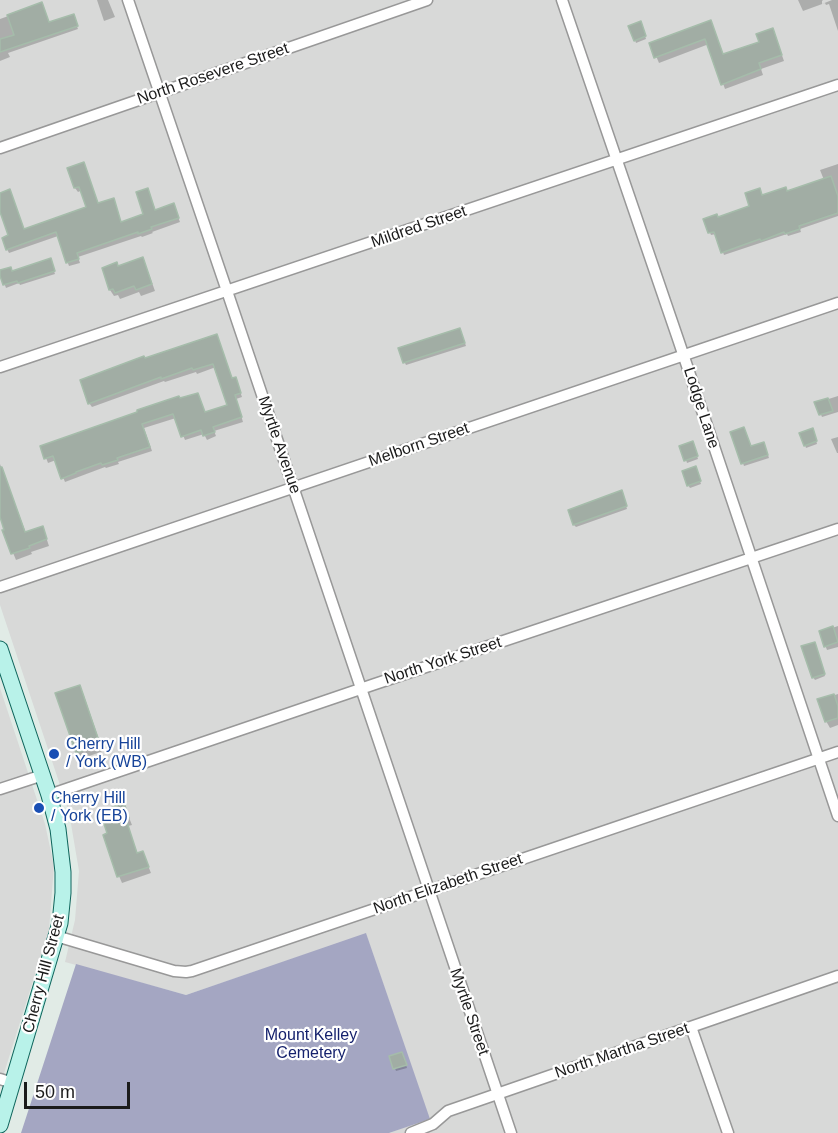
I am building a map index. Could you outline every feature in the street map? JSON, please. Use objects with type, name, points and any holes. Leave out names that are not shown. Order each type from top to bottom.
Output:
[{"type":"street","name":"Myrtle Avenue","points":[[128,0],[428,891]]},
{"type":"street","name":"North Rosevere Street","points":[[0,148],[427,0]]},
{"type":"street","name":"Lodge Lane","points":[[562,0],[838,816]]},
{"type":"street","name":"Mildred Street","points":[[0,367],[838,85]]},
{"type":"street","name":"Melborn Street","points":[[0,587],[838,303]]},
{"type":"street","name":"North York Street","points":[[50,795],[838,529]]},
{"type":"street","name":"Cherry Hill Street","points":[[0,649],[50,795],[58,829],[63,872],[60,923],[7,1081],[0,1125]]},
{"type":"street","name":"North Elizabeth Street","points":[[56,936],[174,971],[186,972],[838,752]]},
{"type":"street","points":[[0,789],[43,775]]},
{"type":"street","name":"Myrtle Street","points":[[428,891],[510,1133]]},
{"type":"street","name":"North Martha Street","points":[[411,1133],[430,1129],[447,1111],[838,976]]},
{"type":"street","points":[[691,1027],[728,1133]]},
{"type":"shaded area","points":[[0,0],[838,0],[838,1133],[389,1133],[429,1118],[366,934],[186,995],[65,962],[75,920],[79,871],[69,812],[0,605]]},
{"type":"shaded area","points":[[0,688],[45,824],[54,866],[49,930],[0,1086]]},
{"type":"green space","name":"Mount Kelley Cemetery","points":[[366,933],[430,1119],[389,1133],[21,1133],[76,964],[186,995]]},
{"type":"building","points":[[42,2],[49,22],[74,14],[78,26],[0,52],[0,39],[14,35],[7,15]]},
{"type":"building","points":[[711,20],[723,54],[759,42],[756,34],[773,28],[782,55],[759,63],[761,69],[721,85],[705,39],[654,58],[649,43]]},
{"type":"building","points":[[641,21],[646,36],[634,41],[628,26]]},
{"type":"building","points":[[84,162],[98,203],[114,198],[121,222],[143,214],[136,192],[148,188],[155,210],[174,203],[179,218],[138,234],[138,232],[77,253],[79,259],[66,263],[56,232],[6,250],[2,238],[8,235],[0,212],[0,193],[10,189],[24,229],[86,207],[79,187],[74,188],[67,168]]},
{"type":"building","points":[[831,176],[838,196],[838,213],[799,226],[800,229],[785,234],[784,232],[761,241],[760,239],[721,253],[714,232],[708,233],[703,219],[717,214],[718,217],[749,206],[745,193],[760,188],[762,195],[786,187],[787,191]]},
{"type":"building","points":[[143,257],[152,284],[136,290],[134,286],[115,293],[113,289],[109,290],[102,268],[117,262],[118,266]]},
{"type":"building","points":[[51,258],[55,271],[18,283],[17,281],[3,285],[0,270],[11,267],[12,271]]},
{"type":"building","points":[[460,328],[465,343],[403,363],[398,348]]},
{"type":"building","points":[[217,334],[232,378],[236,377],[241,393],[235,395],[242,417],[213,427],[215,432],[203,436],[201,430],[181,437],[173,414],[142,424],[150,447],[61,479],[53,456],[44,459],[40,446],[179,396],[180,398],[198,393],[205,412],[227,405],[213,364],[193,370],[192,368],[161,379],[161,377],[88,404],[80,380],[144,356],[145,358]]},
{"type":"building","points":[[828,398],[833,411],[819,415],[814,402]]},
{"type":"building","points":[[744,427],[751,446],[764,442],[768,455],[741,464],[730,432]]},
{"type":"building","points":[[813,428],[817,441],[804,446],[799,433]]},
{"type":"building","points":[[693,441],[698,456],[684,461],[679,446]]},
{"type":"building","points":[[696,466],[701,481],[687,486],[682,471]]},
{"type":"building","points":[[0,467],[2,467],[25,532],[43,526],[47,539],[11,554],[0,517]]},
{"type":"building","points":[[622,490],[627,506],[573,525],[568,510]]},
{"type":"building","points":[[833,626],[838,642],[824,647],[819,631]]},
{"type":"building","points":[[815,642],[825,674],[812,678],[801,646]]},
{"type":"building","points":[[80,685],[100,744],[76,753],[55,693]]},
{"type":"building","points":[[834,694],[838,706],[838,718],[825,722],[817,699]]},
{"type":"building","points":[[124,803],[129,818],[126,819],[137,853],[143,851],[149,867],[117,877],[103,835],[107,833],[100,812]]},
{"type":"building","points":[[402,1052],[407,1065],[393,1069],[389,1056]]},
{"type":"place","name":"Cherry Hill / York (WB)","points":[[54,754]]},
{"type":"place","name":"Cherry Hill / York (EB)","points":[[39,808]]}]
